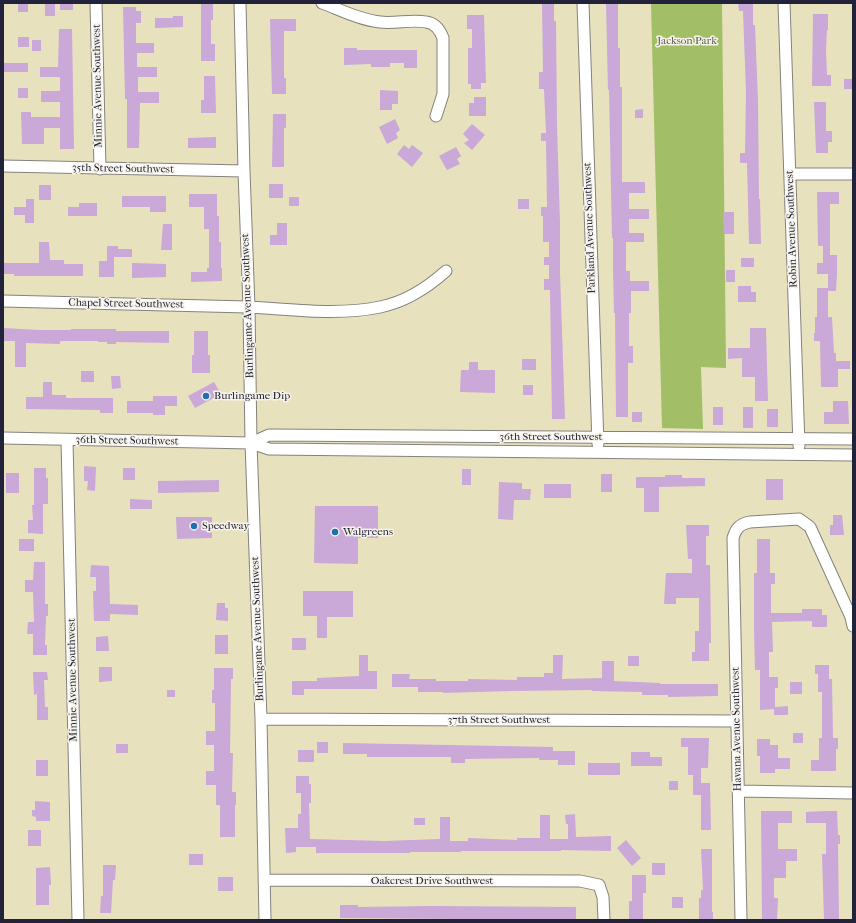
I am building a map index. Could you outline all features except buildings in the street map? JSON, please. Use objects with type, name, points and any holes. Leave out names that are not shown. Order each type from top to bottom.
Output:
[{"type":"street","name":"Minnie Avenue Southwest","points":[[96,3],[100,169]]},
{"type":"street","name":"Burlingame Avenue Southwest","points":[[240,3],[252,443],[262,719],[265,920]]},
{"type":"street","points":[[322,3],[364,19],[381,22],[426,21],[434,24],[440,30],[443,38],[443,94],[436,116]]},
{"type":"street","name":"Parkland Avenue Southwest","points":[[583,3],[598,452]]},
{"type":"street","name":"Robin Avenue Southwest","points":[[784,3],[800,455]]},
{"type":"street","name":"35th Street Southwest","points":[[3,166],[244,171]]},
{"type":"street","points":[[790,174],[853,174]]},
{"type":"street","name":"Chapel Street Southwest","points":[[3,301],[350,310],[382,307],[415,294],[432,284],[446,272]]},
{"type":"street","name":"36th Street Southwest","points":[[252,443],[269,434],[853,439]]},
{"type":"street","points":[[376,450],[383,444],[421,436]]},
{"type":"street","name":"36th Street Southwest","points":[[3,438],[252,443],[269,449],[853,455]]},
{"type":"street","name":"Minnie Avenue Southwest","points":[[67,440],[78,920]]},
{"type":"street","name":"Havana Avenue Southwest","points":[[741,920],[733,538],[736,529],[745,523],[769,520],[801,520],[810,527],[852,620]]},
{"type":"street","name":"37th Street Southwest","points":[[262,719],[737,721]]},
{"type":"street","points":[[738,791],[853,793]]},
{"type":"street","name":"Oakcrest Drive Southwest","points":[[264,880],[580,881],[599,885],[603,897],[604,920]]},
{"type":"green space","name":"Jackson Park","points":[[651,3],[722,3],[726,368],[701,367],[703,429],[662,428]]},
{"type":"place","name":"Burlingame Dip","points":[[206,396]]},
{"type":"place","name":"Speedway","points":[[194,526]]},
{"type":"place","name":"Walgreens","points":[[335,532]]}]
